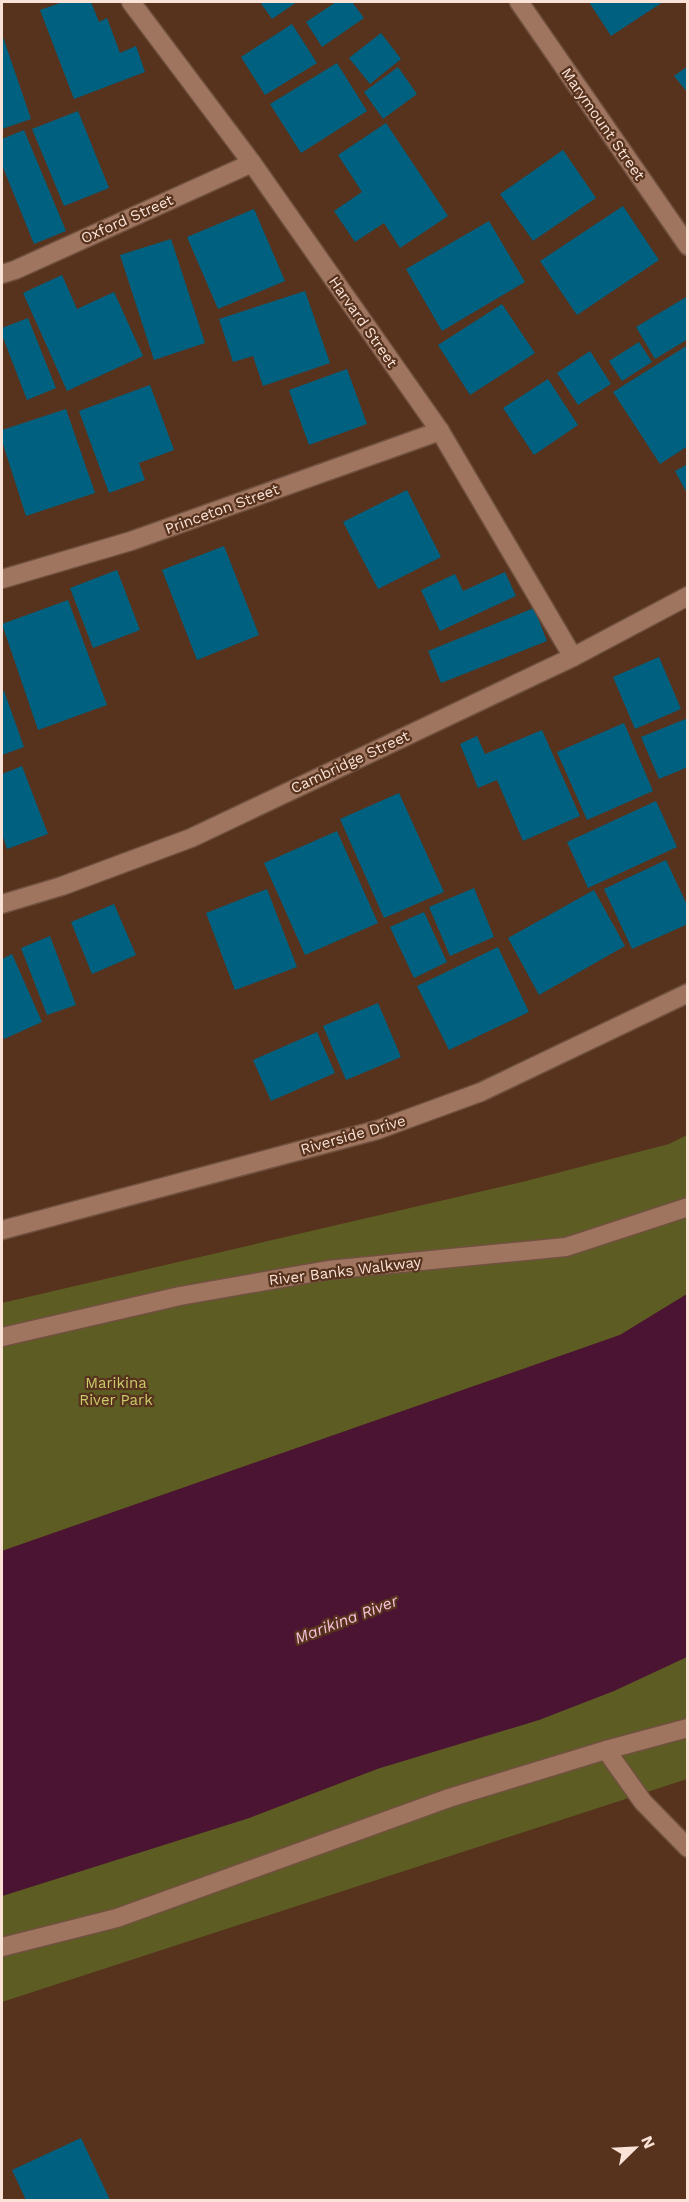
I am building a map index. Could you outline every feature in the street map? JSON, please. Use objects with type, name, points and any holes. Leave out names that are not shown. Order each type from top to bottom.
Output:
[{"type":"street","name":"Harvard Street","points":[[131,2],[252,163],[440,431],[573,657]]},
{"type":"street","name":"Marymount Street","points":[[519,2],[687,246]]},
{"type":"street","name":"Oxford Street","points":[[2,274],[252,163]]},
{"type":"street","name":"Princeton Street","points":[[2,579],[131,541],[440,431]]},
{"type":"street","name":"Cambridge Street","points":[[2,904],[62,886],[191,838],[573,657],[687,596]]},
{"type":"street","name":"Riverside Drive","points":[[2,1230],[377,1130],[481,1092],[687,993]]},
{"type":"street","name":"River Banks Walkway","points":[[2,1337],[180,1296],[328,1270],[566,1247],[687,1207]]},
{"type":"street","points":[[2,1947],[117,1918],[449,1798],[687,1728]]},
{"type":"street","points":[[606,1750],[643,1803],[687,1848]]},
{"type":"green space","name":"Marikina River Park","points":[[687,1135],[687,1294],[620,1335],[2,1551],[2,1303],[522,1182],[669,1144]]},
{"type":"green space","points":[[687,1626],[687,1779],[2,2002],[2,1896],[249,1818],[377,1769]]},
{"type":"water","name":"Marikina River","points":[[687,1294],[687,1657],[614,1691],[539,1720],[377,1769],[249,1818],[2,1896],[2,1551],[620,1335]]},
{"type":"building","points":[[63,2],[91,2],[99,22],[107,18],[120,53],[136,46],[145,72],[74,99],[40,10]]},
{"type":"building","points":[[260,2],[297,2],[272,19]]},
{"type":"building","points":[[336,2],[352,2],[364,18],[322,47],[306,22]]},
{"type":"building","points":[[589,2],[663,2],[611,36]]},
{"type":"building","points":[[292,24],[317,63],[265,95],[241,57]]},
{"type":"building","points":[[381,33],[401,59],[370,84],[349,58]]},
{"type":"building","points":[[2,34],[31,119],[2,129]]},
{"type":"building","points":[[337,63],[367,111],[301,153],[270,104]]},
{"type":"building","points":[[688,66],[688,93],[674,76]]},
{"type":"building","points":[[398,67],[417,94],[383,119],[364,92]]},
{"type":"building","points":[[78,111],[109,188],[64,206],[32,129]]},
{"type":"building","points":[[386,123],[448,216],[400,248],[384,223],[355,242],[334,211],[362,192],[338,155]]},
{"type":"building","points":[[24,130],[66,231],[34,244],[2,165],[2,139]]},
{"type":"building","points":[[563,150],[596,198],[533,241],[500,194]]},
{"type":"building","points":[[623,206],[659,260],[577,315],[540,261]]},
{"type":"building","points":[[254,209],[285,281],[218,309],[187,237]]},
{"type":"building","points":[[489,221],[525,282],[442,331],[406,269]]},
{"type":"building","points":[[171,239],[205,343],[154,360],[120,255]]},
{"type":"building","points":[[62,275],[77,309],[114,292],[143,356],[67,391],[23,293]]},
{"type":"building","points":[[305,291],[330,363],[263,386],[253,356],[233,362],[219,319]]},
{"type":"building","points":[[688,296],[688,339],[655,359],[636,327]]},
{"type":"building","points":[[502,304],[535,353],[470,395],[438,345]]},
{"type":"building","points":[[28,318],[56,388],[27,400],[2,335],[2,328]]},
{"type":"building","points":[[639,342],[652,362],[622,381],[609,361]]},
{"type":"building","points":[[688,345],[688,446],[660,464],[613,392]]},
{"type":"building","points":[[590,351],[611,384],[578,405],[557,373]]},
{"type":"building","points":[[347,369],[367,424],[309,445],[289,390]]},
{"type":"building","points":[[548,379],[578,425],[534,455],[503,408]]},
{"type":"building","points":[[150,385],[174,450],[139,463],[145,480],[109,493],[79,411]]},
{"type":"building","points":[[66,409],[95,493],[26,516],[2,441],[2,430]]},
{"type":"building","points":[[688,464],[688,495],[675,471]]},
{"type":"building","points":[[407,490],[441,557],[378,589],[343,522]]},
{"type":"building","points":[[224,546],[259,635],[197,660],[162,570]]},
{"type":"building","points":[[117,570],[140,630],[93,648],[70,588]]},
{"type":"building","points":[[505,572],[516,596],[440,631],[421,590],[455,574],[463,591]]},
{"type":"building","points":[[68,600],[107,705],[38,730],[2,624]]},
{"type":"building","points":[[534,608],[547,641],[441,683],[428,651]]},
{"type":"building","points":[[659,657],[681,709],[635,729],[613,677]]},
{"type":"building","points":[[4,691],[24,747],[2,755],[2,692]]},
{"type":"building","points":[[688,718],[688,767],[659,779],[641,737]]},
{"type":"building","points":[[624,723],[653,791],[587,820],[557,752]]},
{"type":"building","points":[[542,730],[580,816],[523,841],[497,780],[478,788],[460,744],[477,736],[485,754]]},
{"type":"building","points":[[22,766],[48,834],[7,849],[2,834],[2,774]]},
{"type":"building","points":[[399,793],[444,892],[384,918],[340,819]]},
{"type":"building","points":[[656,801],[677,847],[588,888],[567,842]]},
{"type":"building","points":[[337,831],[378,923],[305,955],[264,863]]},
{"type":"building","points":[[666,860],[688,907],[688,924],[632,949],[604,889]]},
{"type":"building","points":[[474,888],[494,937],[450,956],[429,907]]},
{"type":"building","points":[[267,889],[297,967],[235,990],[206,913]]},
{"type":"building","points":[[594,890],[625,946],[539,995],[508,938]]},
{"type":"building","points":[[114,904],[136,955],[92,974],[71,922]]},
{"type":"building","points":[[424,912],[447,962],[414,978],[390,927]]},
{"type":"building","points":[[50,936],[76,1005],[47,1015],[21,948]]},
{"type":"building","points":[[498,947],[529,1012],[449,1050],[417,986]]},
{"type":"building","points":[[12,954],[42,1022],[4,1039],[2,1034],[2,959]]},
{"type":"building","points":[[378,1003],[401,1057],[346,1080],[323,1026]]},
{"type":"building","points":[[317,1032],[335,1073],[271,1101],[253,1060]]},
{"type":"building","points":[[81,2138],[110,2200],[26,2200],[12,2170]]}]
